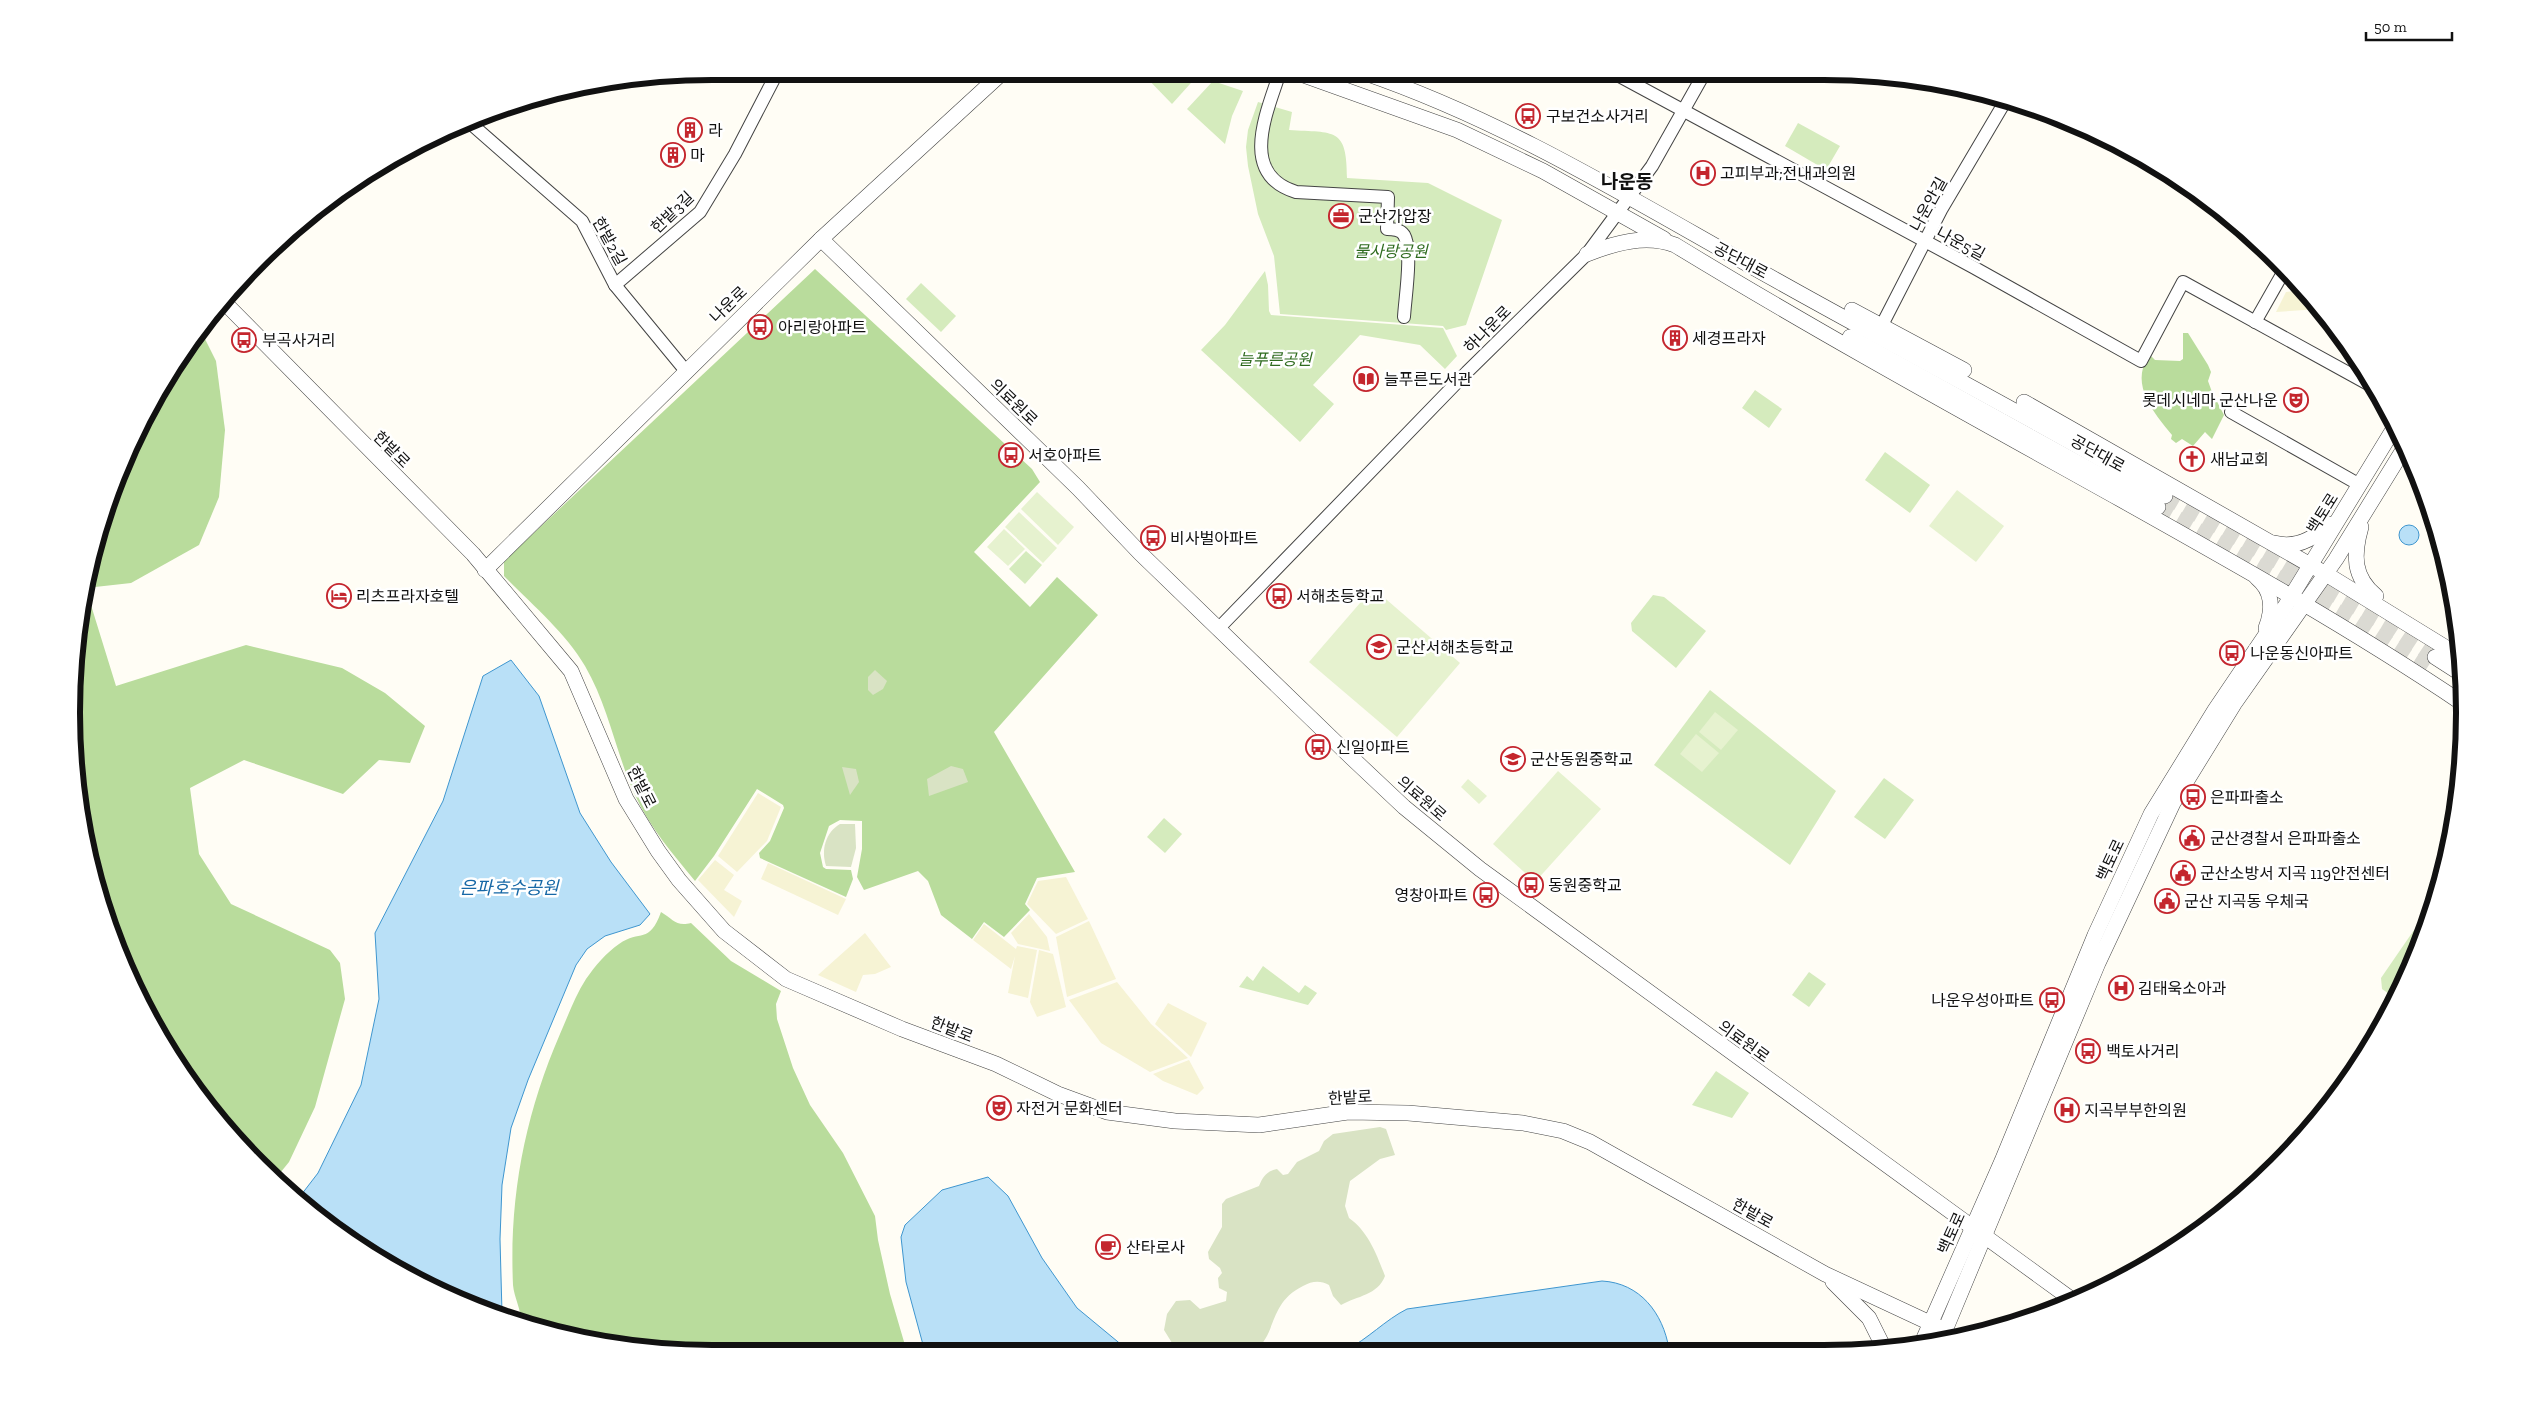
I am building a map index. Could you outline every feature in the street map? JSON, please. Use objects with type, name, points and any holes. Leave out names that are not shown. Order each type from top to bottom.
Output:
[{"type":"street","name":"한밭3길","points":[[616,285],[700,212],[735,154],[773,80]]},
{"type":"street","name":"나운로","points":[[485,570],[685,370],[821,239],[994,80]]},
{"type":"street","points":[[1278,80],[1262,132],[1263,164],[1276,182],[1283,188],[1296,192],[1388,196],[1386,228],[1400,231],[1404,236],[1408,250],[1404,317]]},
{"type":"street","name":"공단대로","points":[[1317,80],[1457,130],[1543,171],[1675,245],[2162,502],[2018,411],[1717,247],[1630,196],[1530,142],[1456,109],[1382,80]]},
{"type":"street","name":"나운5길","points":[[1626,80],[2141,361],[2183,282],[2255,322]]},
{"type":"street","name":"하나운로","points":[[1219,628],[1467,372],[1587,254],[1652,166],[1701,80]]},
{"type":"street","name":"나운안길","points":[[1882,325],[1942,210],[2002,107]]},
{"type":"street","name":"한밭2길","points":[[474,127],[582,221],[616,285],[685,370]]},
{"type":"street","name":"의료원로","points":[[821,239],[1404,806],[1480,869],[2067,1296]]},
{"type":"street","points":[[1587,254],[1632,241],[1658,240],[1675,245],[1873,362],[2246,569],[2404,664],[2456,699]]},
{"type":"street","points":[[1717,247],[1826,296],[2095,442],[2326,574],[2453,652]]},
{"type":"street","points":[[2281,276],[2255,322],[2361,380]]},
{"type":"street","name":"한밭로","points":[[228,306],[472,554],[571,671],[626,798],[658,851],[679,880],[734,940],[786,979],[902,1029],[996,1064],[1058,1094],[1107,1112],[1175,1121],[1259,1125],[1348,1112],[1408,1113],[1523,1123],[1563,1131],[1590,1142],[1825,1274],[1930,1324],[1942,1334]]},
{"type":"street","points":[[2231,412],[2357,490],[2330,524],[2309,540],[2290,545],[2266,541]]},
{"type":"street","name":"백토로","points":[[1924,1337],[1979,1233],[2098,963],[2173,802],[2298,600],[2310,565],[2391,433]]},
{"type":"street","name":"백토로","points":[[1943,1334],[1979,1233],[2095,935],[2142,834],[2180,765],[2254,652],[2298,600],[2326,574],[2401,454]]},
{"type":"street","points":[[2366,512],[2357,546],[2356,572],[2366,588],[2414,627]]},
{"type":"street","points":[[2246,569],[2264,584],[2271,602],[2268,625],[2254,652]]},
{"type":"street","points":[[2455,672],[2431,663],[2455,684]]},
{"type":"street","points":[[1825,1274],[1869,1318],[1881,1342]]},
{"type":"shaded area","points":[[2295,291],[2311,310],[2276,312],[2286,292]]},
{"type":"shaded area","points":[[758,793],[781,807],[767,841],[737,872],[718,856]]},
{"type":"shaded area","points":[[715,860],[734,875],[724,890],[742,901],[734,917],[698,880]]},
{"type":"shaded area","points":[[768,863],[846,899],[838,915],[761,879]]},
{"type":"shaded area","points":[[1066,877],[1088,919],[1056,934],[1027,904],[1038,881]]},
{"type":"shaded area","points":[[1029,914],[1047,937],[1050,951],[1018,944],[1011,933]]},
{"type":"shaded area","points":[[1089,921],[1116,979],[1067,997],[1056,937]]},
{"type":"shaded area","points":[[984,924],[1016,949],[1017,946],[1037,950],[1028,998],[1008,993],[1015,956],[1011,969],[973,940]]},
{"type":"shaded area","points":[[865,933],[891,967],[875,974],[863,975],[856,992],[818,975]]},
{"type":"shaded area","points":[[1039,950],[1053,954],[1066,1007],[1037,1017],[1030,1002]]},
{"type":"shaded area","points":[[1117,982],[1151,1024],[1188,1058],[1150,1072],[1101,1043],[1069,1000]]},
{"type":"shaded area","points":[[1168,1003],[1207,1023],[1191,1057],[1155,1024]]},
{"type":"shaded area","points":[[1189,1060],[1204,1088],[1197,1095],[1163,1081],[1153,1074]]},
{"type":"green space","points":[[1149,80],[1194,80],[1172,104]]},
{"type":"green space","points":[[1213,81],[1243,91],[1232,116],[1225,144],[1187,109]]},
{"type":"green space","name":"물사랑공원","points":[[1258,102],[1292,112],[1289,130],[1328,133],[1341,141],[1346,161],[1347,178],[1428,183],[1502,220],[1466,325],[1446,330],[1443,326],[1280,314],[1274,256],[1258,214],[1246,147],[1248,130]]},
{"type":"green space","points":[[1798,123],[1840,146],[1826,170],[1785,146]]},
{"type":"green space","points":[[815,269],[1032,469],[1040,482],[974,552],[1030,607],[1057,577],[1098,615],[994,732],[1075,872],[1037,878],[1025,904],[1030,910],[1004,937],[984,922],[972,939],[941,915],[928,881],[918,871],[864,890],[857,877],[862,849],[862,821],[840,820],[829,826],[820,853],[823,867],[826,869],[851,870],[853,879],[846,897],[760,858],[759,853],[770,841],[784,808],[783,805],[757,789],[714,856],[695,881],[648,820],[636,797],[600,698],[585,666],[558,630],[504,576],[504,561]]},
{"type":"green space","name":"늘푸른공원","points":[[1265,271],[1271,315],[1443,328],[1457,356],[1445,369],[1420,345],[1360,335],[1313,385],[1334,404],[1300,442],[1201,350],[1225,325]]},
{"type":"green space","points":[[921,283],[956,316],[941,332],[906,299]]},
{"type":"green space","points":[[2183,333],[2188,333],[2208,365],[2211,372],[2208,381],[2224,415],[2212,439],[2205,432],[2193,446],[2182,439],[2176,443],[2171,439],[2172,435],[2146,398],[2142,378],[2143,367],[2148,357],[2151,356],[2155,360],[2180,361],[2183,359]]},
{"type":"green space","points":[[204,337],[216,361],[225,430],[219,497],[199,545],[131,583],[92,587],[114,509],[128,470],[165,396]]},
{"type":"green space","points":[[1755,390],[1782,409],[1769,428],[1742,408]]},
{"type":"green space","points":[[1885,452],[1930,485],[1910,513],[1865,480]]},
{"type":"green space","points":[[1957,490],[2004,526],[1976,562],[1929,526]]},
{"type":"green space","points":[[1037,492],[1074,527],[1058,545],[1021,509]]},
{"type":"green space","points":[[1019,512],[1057,548],[1043,563],[1005,527]]},
{"type":"green space","points":[[1004,529],[1025,549],[1008,566],[987,547]]},
{"type":"green space","points":[[1026,551],[1042,565],[1025,584],[1009,569]]},
{"type":"green space","points":[[1373,588],[1460,663],[1397,737],[1309,662]]},
{"type":"green space","points":[[1653,595],[1664,597],[1706,631],[1676,668],[1632,631],[1631,623]]},
{"type":"green space","points":[[90,601],[116,686],[246,645],[342,668],[385,693],[425,726],[410,763],[379,760],[343,794],[244,760],[190,788],[199,854],[231,904],[330,950],[340,963],[345,999],[315,1107],[289,1162],[280,1174],[237,1130],[211,1098],[165,1029],[145,992],[128,955],[114,916],[92,836],[81,754],[81,671]]},
{"type":"green space","points":[[875,670],[887,681],[883,689],[873,695],[868,690],[868,677]]},
{"type":"green space","points":[[1710,690],[1836,791],[1790,865],[1654,765]]},
{"type":"green space","points":[[1715,712],[1738,730],[1721,750],[1699,732]]},
{"type":"green space","points":[[1696,734],[1719,753],[1702,772],[1680,754]]},
{"type":"green space","points":[[951,766],[963,769],[968,782],[929,796],[927,779]]},
{"type":"green space","points":[[842,767],[856,769],[859,782],[850,795]]},
{"type":"green space","points":[[1558,771],[1601,809],[1535,882],[1493,844]]},
{"type":"green space","points":[[1884,778],[1914,800],[1885,839],[1854,817]]},
{"type":"green space","points":[[1468,779],[1487,796],[1479,804],[1461,787]]},
{"type":"green space","points":[[1164,818],[1182,834],[1165,853],[1147,837]]},
{"type":"green space","points":[[840,824],[855,824],[856,848],[851,867],[826,866],[824,848],[826,842],[831,832]]},
{"type":"green space","points":[[661,912],[675,922],[682,924],[691,923],[731,961],[781,991],[776,1004],[777,1019],[793,1068],[810,1105],[843,1153],[875,1216],[878,1240],[890,1294],[905,1345],[671,1344],[589,1333],[520,1314],[513,1285],[512,1252],[514,1220],[522,1156],[537,1095],[560,1034],[586,979],[601,960],[614,948],[626,940],[648,933],[657,922]]},
{"type":"green space","points":[[2414,930],[2416,932],[2390,994],[2382,989],[2381,978]]},
{"type":"green space","points":[[1263,966],[1299,993],[1305,985],[1317,993],[1308,1005],[1239,987],[1247,976],[1253,981]]},
{"type":"green space","points":[[1809,972],[1826,984],[1809,1007],[1792,995]]},
{"type":"green space","points":[[1716,1071],[1749,1093],[1732,1118],[1692,1105]]},
{"type":"green space","points":[[1380,1127],[1386,1129],[1395,1155],[1380,1159],[1350,1181],[1345,1206],[1349,1218],[1362,1230],[1375,1252],[1385,1276],[1382,1282],[1372,1291],[1341,1305],[1333,1296],[1329,1285],[1326,1283],[1316,1282],[1303,1286],[1284,1301],[1261,1345],[1173,1345],[1164,1330],[1167,1314],[1176,1301],[1190,1300],[1200,1309],[1226,1301],[1227,1292],[1219,1288],[1218,1278],[1222,1273],[1220,1268],[1209,1259],[1208,1252],[1222,1227],[1222,1204],[1226,1199],[1259,1186],[1264,1177],[1271,1171],[1277,1169],[1283,1175],[1288,1174],[1297,1162],[1319,1151],[1324,1141],[1333,1134]]},
{"type":"water","points":[[2409,525],[2416,528],[2419,535],[2416,542],[2409,545],[2402,542],[2399,535],[2402,528]]},
{"type":"water","name":"은파호수공원","points":[[511,660],[539,696],[580,813],[611,862],[650,914],[640,925],[605,936],[587,949],[576,965],[528,1080],[511,1128],[502,1185],[500,1239],[502,1308],[470,1297],[396,1260],[361,1238],[302,1194],[318,1173],[361,1085],[379,999],[375,933],[443,801],[483,676]]},
{"type":"water","points":[[988,1177],[1008,1196],[1042,1258],[1077,1308],[1122,1345],[923,1345],[906,1282],[901,1237],[905,1225],[942,1190]]},
{"type":"water","points":[[1602,1281],[1628,1287],[1648,1302],[1661,1323],[1668,1345],[1354,1345],[1407,1309]]},
{"type":"tunnel","points":[[2165,496],[2391,628],[2435,657]]},
{"type":"tunnel","points":[[2158,507],[2351,619],[2427,668]]},
{"type":"place","name":"구보건소사거리","points":[[1528,116]]},
{"type":"place","name":"라","points":[[690,130]]},
{"type":"place","name":"마","points":[[673,155]]},
{"type":"place","name":"고피부과;전내과의원","points":[[1703,173]]},
{"type":"place","name":"군산가압장","points":[[1341,216]]},
{"type":"place","name":"아리랑아파트","points":[[760,327]]},
{"type":"place","name":"세경프라자","points":[[1675,338]]},
{"type":"place","name":"부곡사거리","points":[[244,340]]},
{"type":"place","name":"늘푸른도서관","points":[[1366,379]]},
{"type":"place","name":"롯데시네마 군산나운","points":[[2296,400]]},
{"type":"place","name":"서호아파트","points":[[1011,455]]},
{"type":"place","name":"새남교회","points":[[2192,459]]},
{"type":"place","name":"비사벌아파트","points":[[1153,538]]},
{"type":"place","name":"리츠프라자호텔","points":[[339,596]]},
{"type":"place","name":"서해초등학교","points":[[1279,596]]},
{"type":"place","name":"군산서해초등학교","points":[[1379,647]]},
{"type":"place","name":"나운동신아파트","points":[[2232,653]]},
{"type":"place","name":"신일아파트","points":[[1318,747]]},
{"type":"place","name":"군산동원중학교","points":[[1513,759]]},
{"type":"place","name":"은파파출소","points":[[2193,797]]},
{"type":"place","name":"군산경찰서 은파파출소","points":[[2192,838]]},
{"type":"place","name":"군산소방서 지곡 119안전센터","points":[[2183,873]]},
{"type":"place","name":"동원중학교","points":[[1531,885]]},
{"type":"place","name":"영창아파트","points":[[1486,895]]},
{"type":"place","name":"군산 지곡동 우체국","points":[[2167,901]]},
{"type":"place","name":"김태욱소아과","points":[[2121,988]]},
{"type":"place","name":"나운우성아파트","points":[[2052,1000]]},
{"type":"place","name":"백토사거리","points":[[2088,1051]]},
{"type":"place","name":"자전거 문화센터","points":[[999,1108]]},
{"type":"place","name":"지곡부부한의원","points":[[2067,1110]]},
{"type":"place","name":"산타로사","points":[[1108,1247]]},
{"type":"district","name":"나운동","points":[[1627,181]]}]
